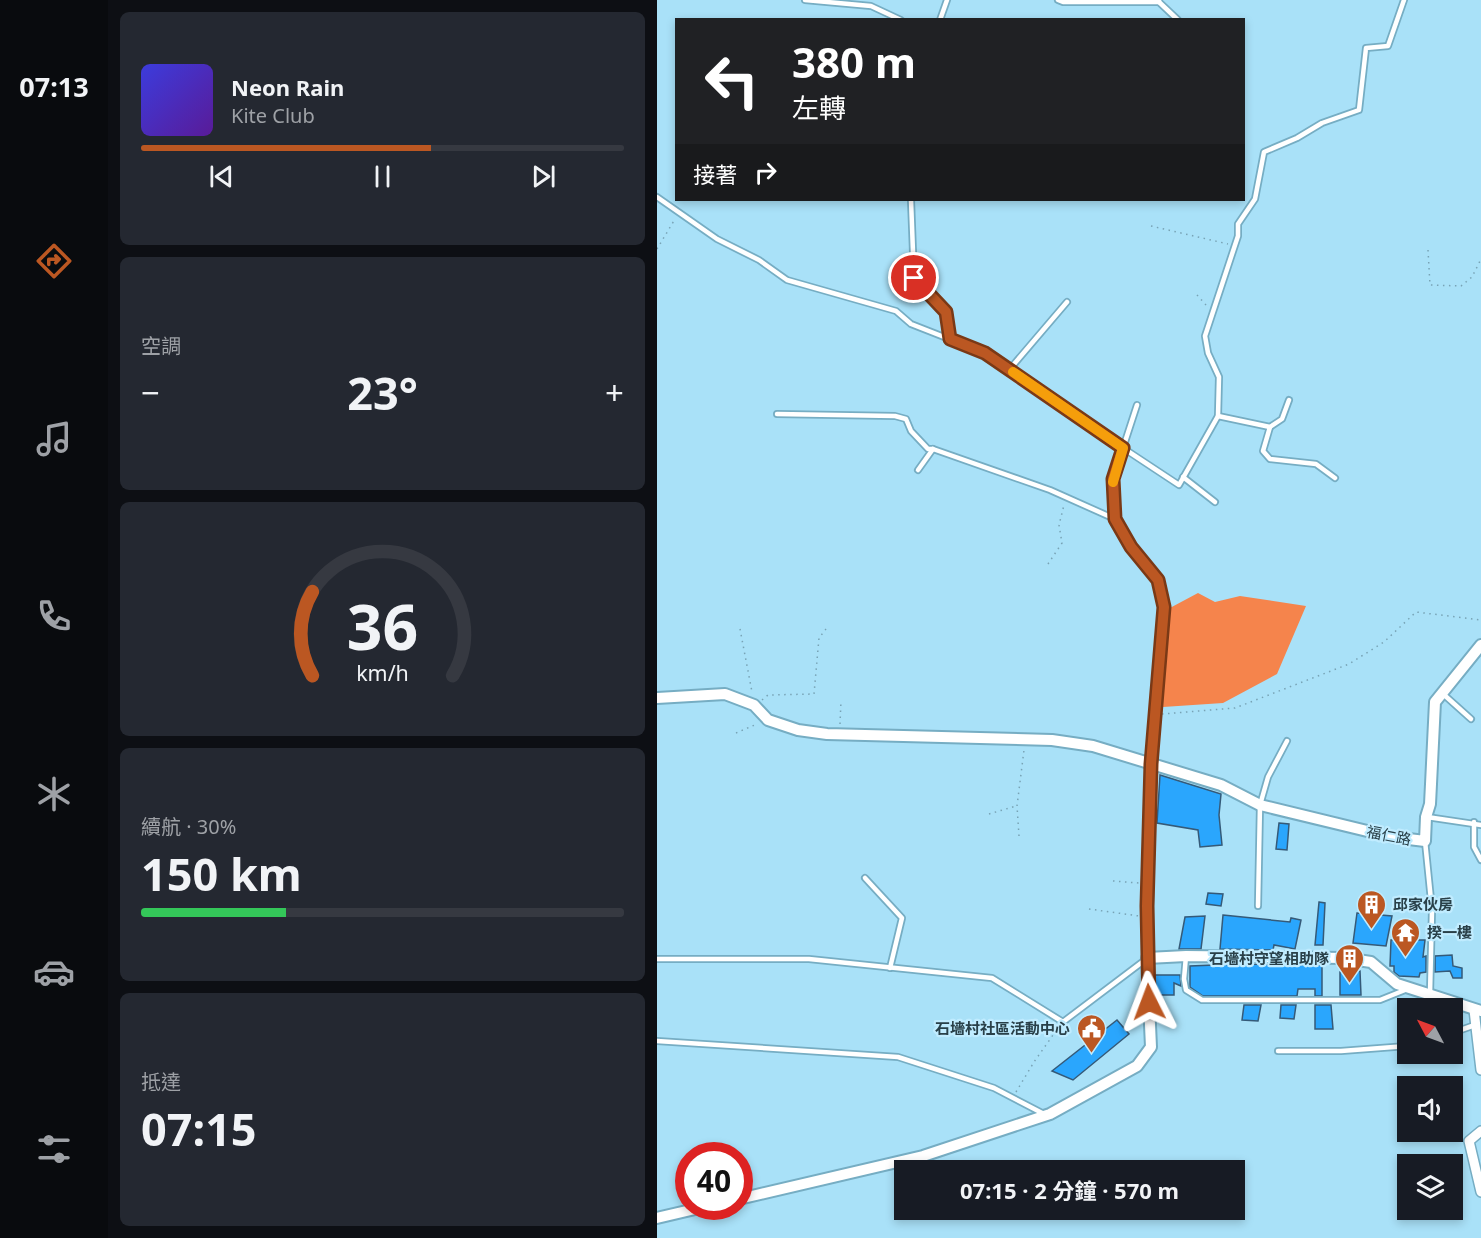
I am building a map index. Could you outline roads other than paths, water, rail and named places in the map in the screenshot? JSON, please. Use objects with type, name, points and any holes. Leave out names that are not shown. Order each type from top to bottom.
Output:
[{"type":"street","name":"福仁路","points":[[657,698],[725,694],[754,705],[768,720],[798,730],[839,734],[1052,740],[1093,746],[1221,785],[1260,805],[1392,837],[1425,841],[1426,817],[1430,804],[1435,702],[1481,645]]},
{"type":"street","points":[[753,1196],[923,1156],[1046,1115],[1137,1066],[1151,1047],[1147,917],[1151,764]]},
{"type":"street","points":[[1147,958],[1186,956],[1344,958],[1371,962],[1397,984],[1477,1010],[1476,1024],[1481,1070]]},
{"type":"street","points":[[1481,1131],[1469,1142],[1481,1191]]},
{"type":"street","points":[[657,1218],[675,1214]]},
{"type":"lane","points":[[805,0],[871,6],[896,18]]},
{"type":"lane","points":[[941,18],[948,0]]},
{"type":"lane","points":[[1058,0],[1063,2],[1159,1],[1176,18]]},
{"type":"lane","points":[[657,198],[717,239],[759,260],[787,280],[896,311],[911,324],[985,353],[1179,485],[1218,416],[1219,377],[1208,353],[1205,336],[1238,236],[1238,224],[1255,199],[1264,152],[1297,138],[1322,123],[1359,110],[1366,48],[1388,46],[1404,0]]},
{"type":"lane","points":[[911,201],[914,278],[946,312],[950,339]]},
{"type":"lane","points":[[1009,370],[1067,302]]},
{"type":"lane","points":[[1289,400],[1282,419],[1270,427],[1263,451],[1270,459],[1316,464],[1335,478]]},
{"type":"lane","points":[[1137,405],[1113,479],[1115,519],[1131,547],[1158,580],[1164,607],[1151,764]]},
{"type":"lane","points":[[777,414],[895,416],[906,419],[911,431],[928,449],[1067,497],[1115,519]]},
{"type":"lane","points":[[1218,416],[1270,427]]},
{"type":"lane","points":[[918,470],[933,449]]},
{"type":"lane","points":[[1183,477],[1215,502]]},
{"type":"lane","points":[[1442,693],[1471,719]]},
{"type":"lane","points":[[1258,906],[1260,805],[1268,777],[1287,741]]},
{"type":"lane","points":[[1426,817],[1474,822],[1481,825]]},
{"type":"lane","points":[[1474,822],[1474,847],[1481,860]]},
{"type":"lane","points":[[1425,841],[1432,910],[1430,994]]},
{"type":"lane","points":[[865,878],[902,918],[890,968]]},
{"type":"lane","points":[[1186,956],[1184,979],[1186,990],[1202,1000],[1380,1000],[1410,988]]},
{"type":"lane","points":[[657,959],[809,959],[992,978],[1063,1022],[1147,958]]},
{"type":"lane","points":[[1463,1029],[1476,1024]]},
{"type":"lane","points":[[657,1041],[898,1057],[994,1088],[1046,1115]]},
{"type":"lane","points":[[1278,1051],[1341,1051],[1397,1047]]},
{"type":"place","name":"邱家伙房","points":[[1372,930]]},
{"type":"place","name":"揆一樓","points":[[1406,958]]},
{"type":"place","name":"石墻村守望相助隊","points":[[1350,984]]},
{"type":"place","name":"石墻村社區活動中心","points":[[1091,1054]]}]
